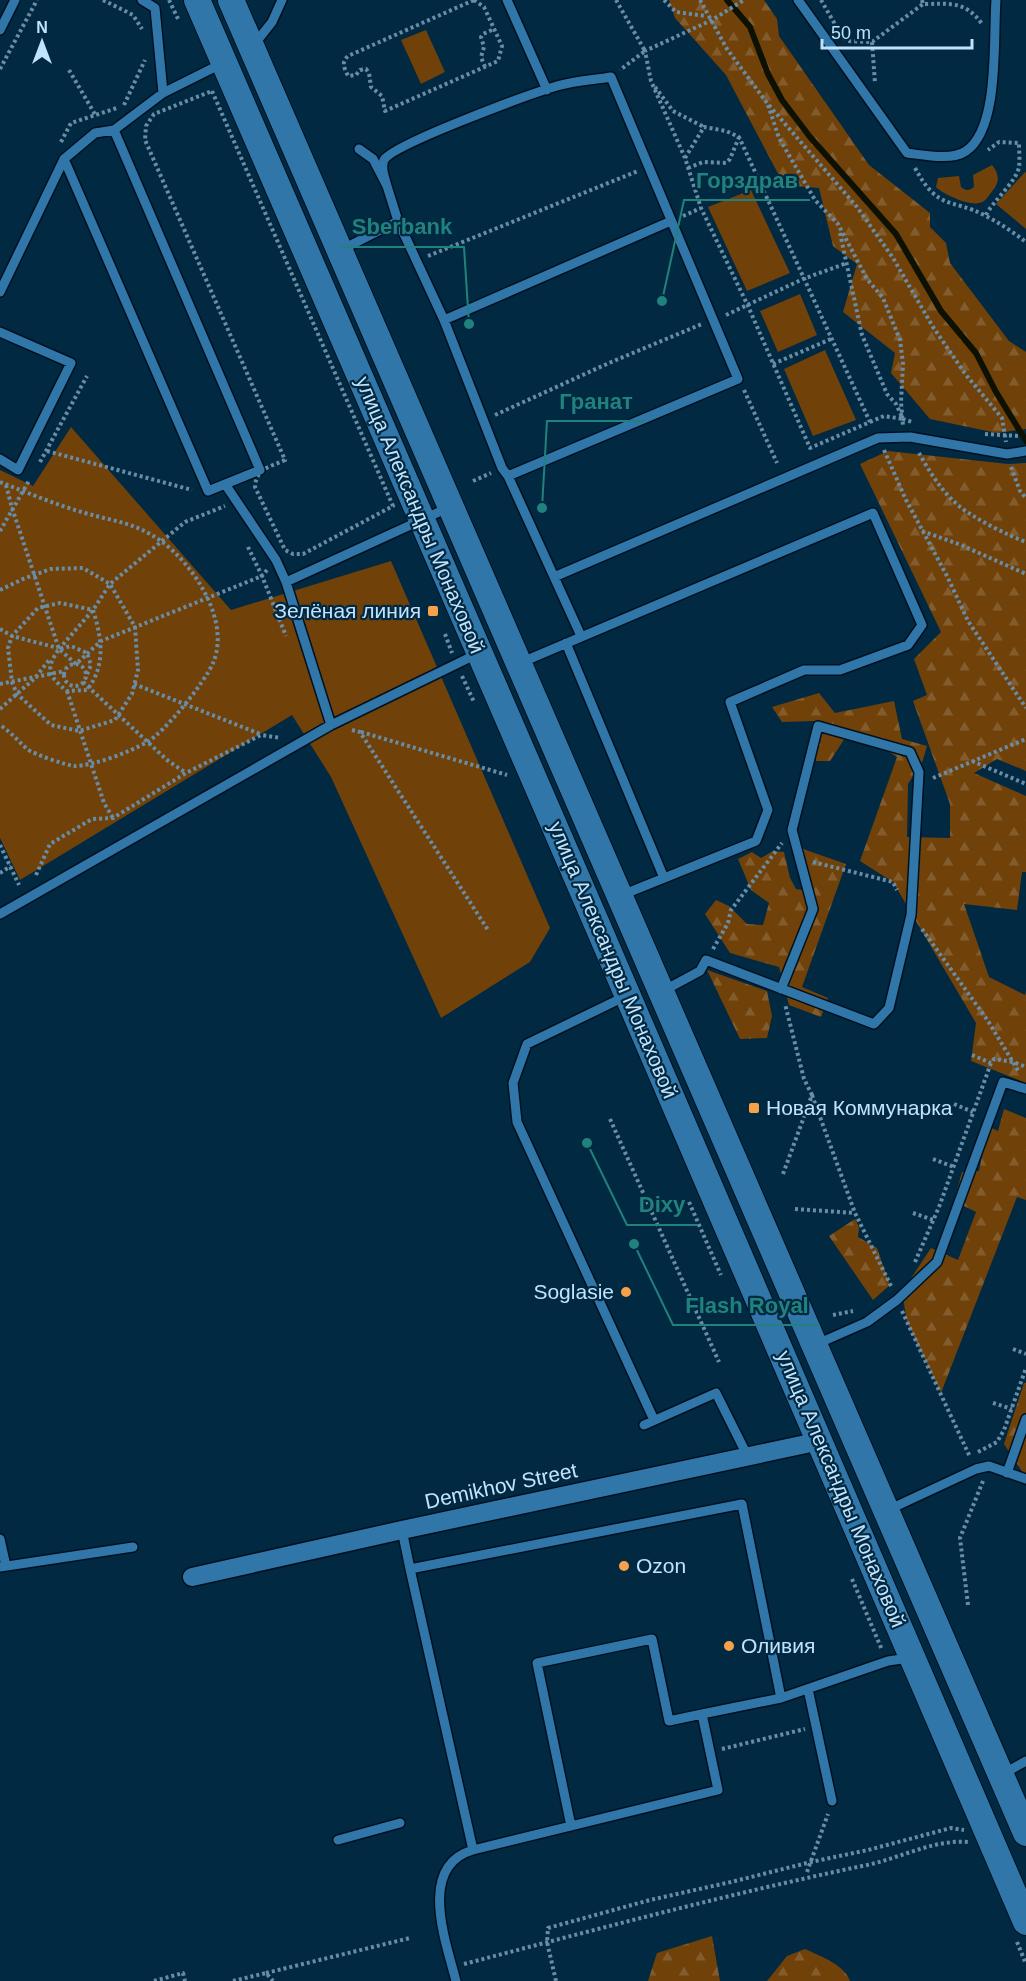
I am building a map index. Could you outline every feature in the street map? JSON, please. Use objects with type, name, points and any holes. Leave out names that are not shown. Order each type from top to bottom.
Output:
[{"type":"main road","name":"улица Александры Монаховой","points":[[197,0],[1026,1922]]},
{"type":"main road","name":"улица Александры Монаховой","points":[[231,0],[1026,1833]]},
{"type":"street","name":"Demikhov Street","points":[[192,1577],[820,1441]]},
{"type":"lane","points":[[0,30],[15,0]]},
{"type":"lane","points":[[142,0],[155,8],[163,93]]},
{"type":"lane","points":[[252,48],[272,22],[282,0]]},
{"type":"lane","points":[[507,0],[547,90]]},
{"type":"lane","points":[[798,0],[907,153],[942,157],[965,152],[978,139],[987,115],[993,77],[996,0]]},
{"type":"lane","points":[[0,292],[64,159],[95,133],[114,130],[163,93],[224,62]]},
{"type":"lane","points":[[508,476],[738,379],[611,77],[557,86],[418,138],[389,154],[383,161],[382,168],[398,221],[444,320],[502,468],[508,476],[581,636]]},
{"type":"lane","points":[[64,159],[208,491],[261,470],[114,130]]},
{"type":"lane","points":[[359,149],[373,159],[387,186]]},
{"type":"lane","points":[[339,251],[398,221]]},
{"type":"lane","points":[[444,320],[671,221]]},
{"type":"lane","points":[[0,332],[71,363],[18,470],[0,459]]},
{"type":"lane","points":[[554,577],[878,438],[910,437],[1007,454],[1026,451]]},
{"type":"lane","points":[[225,484],[276,560],[286,582],[331,725]]},
{"type":"lane","points":[[286,582],[450,507]]},
{"type":"lane","points":[[518,664],[873,513],[922,625],[908,645],[840,670],[804,670],[730,702],[768,810],[756,841],[619,897]]},
{"type":"lane","points":[[566,643],[664,878]]},
{"type":"lane","points":[[0,914],[331,725],[480,653]]},
{"type":"lane","points":[[661,993],[700,971],[706,960],[781,989],[874,1024],[889,1008],[911,915],[919,772],[910,752],[818,726],[792,830],[813,909],[781,989]]},
{"type":"lane","points":[[628,996],[606,1004],[527,1044],[513,1083],[517,1122],[654,1420]]},
{"type":"lane","points":[[814,1345],[867,1322],[897,1300],[937,1262],[1003,1082],[1026,1089]]},
{"type":"lane","points":[[644,1425],[716,1394],[748,1457]]},
{"type":"lane","points":[[1007,1473],[1026,1419]]},
{"type":"lane","points":[[886,1511],[976,1469],[989,1466],[1026,1479]]},
{"type":"lane","points":[[410,1569],[742,1503],[781,1698]]},
{"type":"lane","points":[[402,1530],[473,1850]]},
{"type":"lane","points":[[0,1539],[3,1567],[133,1547]]},
{"type":"lane","points":[[571,1826],[537,1663],[652,1640],[669,1721],[781,1698],[888,1661],[913,1657]]},
{"type":"lane","points":[[808,1689],[832,1801]]},
{"type":"lane","points":[[456,1981],[440,1919],[438,1896],[449,1866],[457,1857],[473,1850],[718,1790],[702,1714]]},
{"type":"lane","points":[[1001,1775],[1026,1761]]},
{"type":"lane","points":[[338,1840],[400,1823]]},
{"type":"path","points":[[0,69],[37,0]]},
{"type":"path","points":[[474,0],[484,7],[494,29],[502,46],[498,61],[385,111],[382,96],[371,87],[369,73],[366,69],[360,70],[356,75],[348,76],[343,66],[348,56],[474,0]]},
{"type":"path","points":[[616,0],[645,51],[651,81],[685,158],[701,208],[748,306],[810,448],[870,422],[739,137],[726,130],[704,127],[673,111],[651,81]]},
{"type":"path","points":[[664,0],[676,12],[707,16]]},
{"type":"path","points":[[700,0],[727,49],[767,103],[857,207],[893,258],[933,327],[966,375],[1002,418],[1007,454],[1020,491],[1026,498]]},
{"type":"path","points":[[611,77],[645,51],[712,20],[744,0]]},
{"type":"path","points":[[821,0],[837,28]]},
{"type":"path","points":[[843,37],[848,41],[872,42],[922,2],[957,4],[964,7],[975,14],[983,25],[984,33]]},
{"type":"path","points":[[485,67],[481,57],[484,47],[481,37],[494,29]]},
{"type":"path","points":[[872,42],[875,85]]},
{"type":"path","points":[[69,70],[96,116]]},
{"type":"path","points":[[212,91],[393,506],[303,554],[293,554],[285,550],[255,487],[256,478],[263,469],[285,460],[145,140],[146,126],[154,114],[212,91]]},
{"type":"path","points":[[767,103],[779,138],[815,200],[838,224],[867,279],[883,298],[900,340],[903,364],[903,428],[931,474],[959,506],[1011,537],[1026,542]]},
{"type":"path","points":[[685,158],[704,127]]},
{"type":"path","points":[[688,168],[702,162],[726,163],[739,137]]},
{"type":"path","points":[[984,154],[999,142],[1018,143],[1019,167],[1016,175],[986,215]]},
{"type":"path","points":[[907,153],[930,192],[942,201],[986,215],[1026,242]]},
{"type":"path","points":[[913,164],[922,164]]},
{"type":"path","points":[[416,261],[648,167]]},
{"type":"path","points":[[838,224],[862,335],[888,393],[903,419]]},
{"type":"path","points":[[483,420],[609,363],[748,306],[803,279],[847,263]]},
{"type":"path","points":[[773,364],[831,339]]},
{"type":"path","points":[[738,379],[777,463]]},
{"type":"path","points":[[869,423],[884,416],[920,423]]},
{"type":"path","points":[[974,433],[1026,435]]},
{"type":"path","points":[[878,438],[906,500],[968,621],[1026,708]]},
{"type":"path","points":[[47,451],[193,490]]},
{"type":"path","points":[[0,482],[84,513],[136,525],[162,542],[181,557],[208,597],[217,624],[214,662],[185,705],[148,742],[91,764],[72,766],[28,750],[13,734],[0,725]]},
{"type":"path","points":[[6,485],[59,648],[76,664],[84,668],[85,680],[89,688],[167,760],[186,773]]},
{"type":"path","points":[[0,709],[35,678],[93,610],[110,584],[185,522],[228,505],[225,499]]},
{"type":"path","points":[[922,531],[961,545],[1026,574]]},
{"type":"path","points":[[0,629],[12,636],[59,648],[71,646],[87,654],[91,665],[85,680],[77,685],[70,684],[65,677],[65,671],[69,666],[76,664],[87,654],[101,641],[262,576],[248,545]]},
{"type":"path","points":[[0,590],[51,569],[83,568],[110,584],[135,627],[138,670],[132,694],[115,720],[79,731],[51,725],[16,694],[12,682],[8,648],[12,636],[38,608],[60,603],[93,610]]},
{"type":"path","points":[[67,691],[87,690],[99,668],[101,641],[93,610]]},
{"type":"path","points":[[59,648],[50,662],[51,674],[56,682],[67,691],[104,803],[113,818]]},
{"type":"path","points":[[0,684],[65,671]]},
{"type":"path","points":[[134,684],[261,735],[282,738],[289,734]]},
{"type":"path","points":[[331,725],[507,775]]},
{"type":"path","points":[[360,732],[488,930]]},
{"type":"path","points":[[10,891],[38,874],[50,844],[92,819],[113,818],[186,773],[261,735]]},
{"type":"path","points":[[918,785],[1026,740]]},
{"type":"path","points":[[971,761],[1026,784]]},
{"type":"path","points":[[706,960],[728,923],[731,910],[792,830]]},
{"type":"path","points":[[0,845],[19,885]]},
{"type":"path","points":[[0,873],[11,866]]},
{"type":"path","points":[[781,989],[804,1079],[855,1213],[894,1292],[899,1284]]},
{"type":"path","points":[[972,1055],[990,1063]]},
{"type":"path","points":[[910,1269],[915,1262],[954,1167],[990,1063],[993,1059],[1003,1060],[1026,1067]]},
{"type":"path","points":[[783,1174],[812,1095]]},
{"type":"path","points":[[954,1104],[973,1112]]},
{"type":"path","points":[[610,1119],[719,1362]]},
{"type":"path","points":[[933,1159],[954,1167]]},
{"type":"path","points":[[795,1209],[855,1213]]},
{"type":"path","points":[[913,1213],[933,1220]]},
{"type":"path","points":[[897,1300],[976,1469]]},
{"type":"path","points":[[833,1315],[863,1309]]},
{"type":"path","points":[[1013,1349],[1026,1354]]},
{"type":"path","points":[[961,1462],[997,1442],[1004,1430],[1026,1368]]},
{"type":"path","points":[[993,1403],[1012,1409]]},
{"type":"path","points":[[968,1605],[960,1538],[989,1466]]},
{"type":"path","points":[[721,1749],[815,1727]]},
{"type":"path","points":[[807,1872],[832,1801]]},
{"type":"path","points":[[556,1981],[547,1942],[548,1928],[650,1900],[868,1850],[951,1828],[968,1830]]},
{"type":"path","points":[[460,1965],[653,1913],[871,1864],[954,1841],[975,1843]]},
{"type":"path","points":[[233,1981],[410,1938]]},
{"type":"path","points":[[154,1981],[183,1973],[185,1981]]},
{"type":"path","points":[[266,1973],[273,1981]]},
{"type":"green space","points":[[669,0],[764,0],[777,19],[779,36],[869,165],[930,213],[930,227],[946,243],[950,263],[1009,341],[1026,352],[1026,429],[997,433],[930,419],[891,373],[895,353],[843,312],[857,264],[833,246],[819,188],[784,185],[726,75],[675,18]]},
{"type":"green space","points":[[426,30],[445,72],[421,84],[401,40]]},
{"type":"green space","points":[[992,165],[998,176],[997,183],[984,201],[975,203],[956,199],[936,187],[938,178],[959,176],[961,187],[966,190],[971,189],[974,187],[973,175]]},
{"type":"green space","points":[[1026,173],[1026,229],[996,204]]},
{"type":"green space","points":[[751,190],[790,273],[747,291],[708,207]]},
{"type":"green space","points":[[800,294],[817,335],[778,352],[760,311]]},
{"type":"green space","points":[[825,350],[856,420],[813,436],[784,369]]},
{"type":"green space","points":[[71,427],[231,610],[391,561],[550,928],[530,962],[441,1018],[331,777],[292,715],[20,880],[0,838],[0,470],[33,486]]},
{"type":"green space","points":[[888,451],[1008,464],[1026,463],[1026,771],[997,759],[974,773],[1026,796],[1026,872],[1022,872],[1017,910],[964,904],[989,977],[1025,995],[1026,991],[1026,1083],[971,1061],[976,1023],[893,882],[860,861],[897,757],[847,735],[830,761],[816,761],[814,721],[782,722],[772,707],[819,693],[835,713],[894,701],[902,739],[927,746],[923,760],[908,784],[907,837],[950,838],[950,804],[913,701],[927,695],[914,659],[941,632],[860,464]]},
{"type":"green space","points":[[803,849],[846,864],[802,987],[828,998],[821,1017],[789,1005],[779,967],[730,953],[705,914],[716,900],[729,906],[747,924],[763,925],[769,903],[751,890],[738,859],[752,852],[761,858],[773,851],[784,852],[790,878],[796,889],[802,890],[800,856]]},
{"type":"green space","points":[[707,970],[767,991],[772,1016],[767,1038],[740,1039]]},
{"type":"green space","points":[[1004,1109],[1026,1118],[1026,1200],[1017,1197],[941,1393],[907,1322],[902,1292],[931,1248],[958,1260],[976,1212],[954,1201],[962,1172],[979,1171],[988,1126],[998,1131]]},
{"type":"green space","points":[[855,1219],[859,1227],[858,1237],[877,1248],[890,1285],[873,1300],[829,1236]]},
{"type":"green space","points":[[1024,1383],[1026,1383],[1026,1474],[1023,1473],[1004,1444]]},
{"type":"green space","points":[[712,1936],[720,1981],[648,1981],[657,1953]]},
{"type":"green space","points":[[805,1949],[838,1966],[850,1981],[767,1981],[787,1956]]},
{"type":"waterway","points":[[727,0],[750,27],[768,74],[782,100],[810,137],[896,234],[941,311],[976,353],[996,392],[1026,441]]},
{"type":"place","name":"Горздрав","points":[[662,301]]},
{"type":"place","name":"Sberbank","points":[[469,324]]},
{"type":"place","name":"Гранат","points":[[542,508]]},
{"type":"place","name":"Зелёная линия","points":[[433,611]]},
{"type":"place","name":"Новая Коммунарка","points":[[754,1108]]},
{"type":"place","name":"Dixy","points":[[587,1143]]},
{"type":"place","name":"Flash Royal","points":[[634,1244]]},
{"type":"place","name":"Soglasie","points":[[626,1292]]},
{"type":"place","name":"Ozon","points":[[624,1566]]},
{"type":"place","name":"Оливия","points":[[729,1646]]}]
